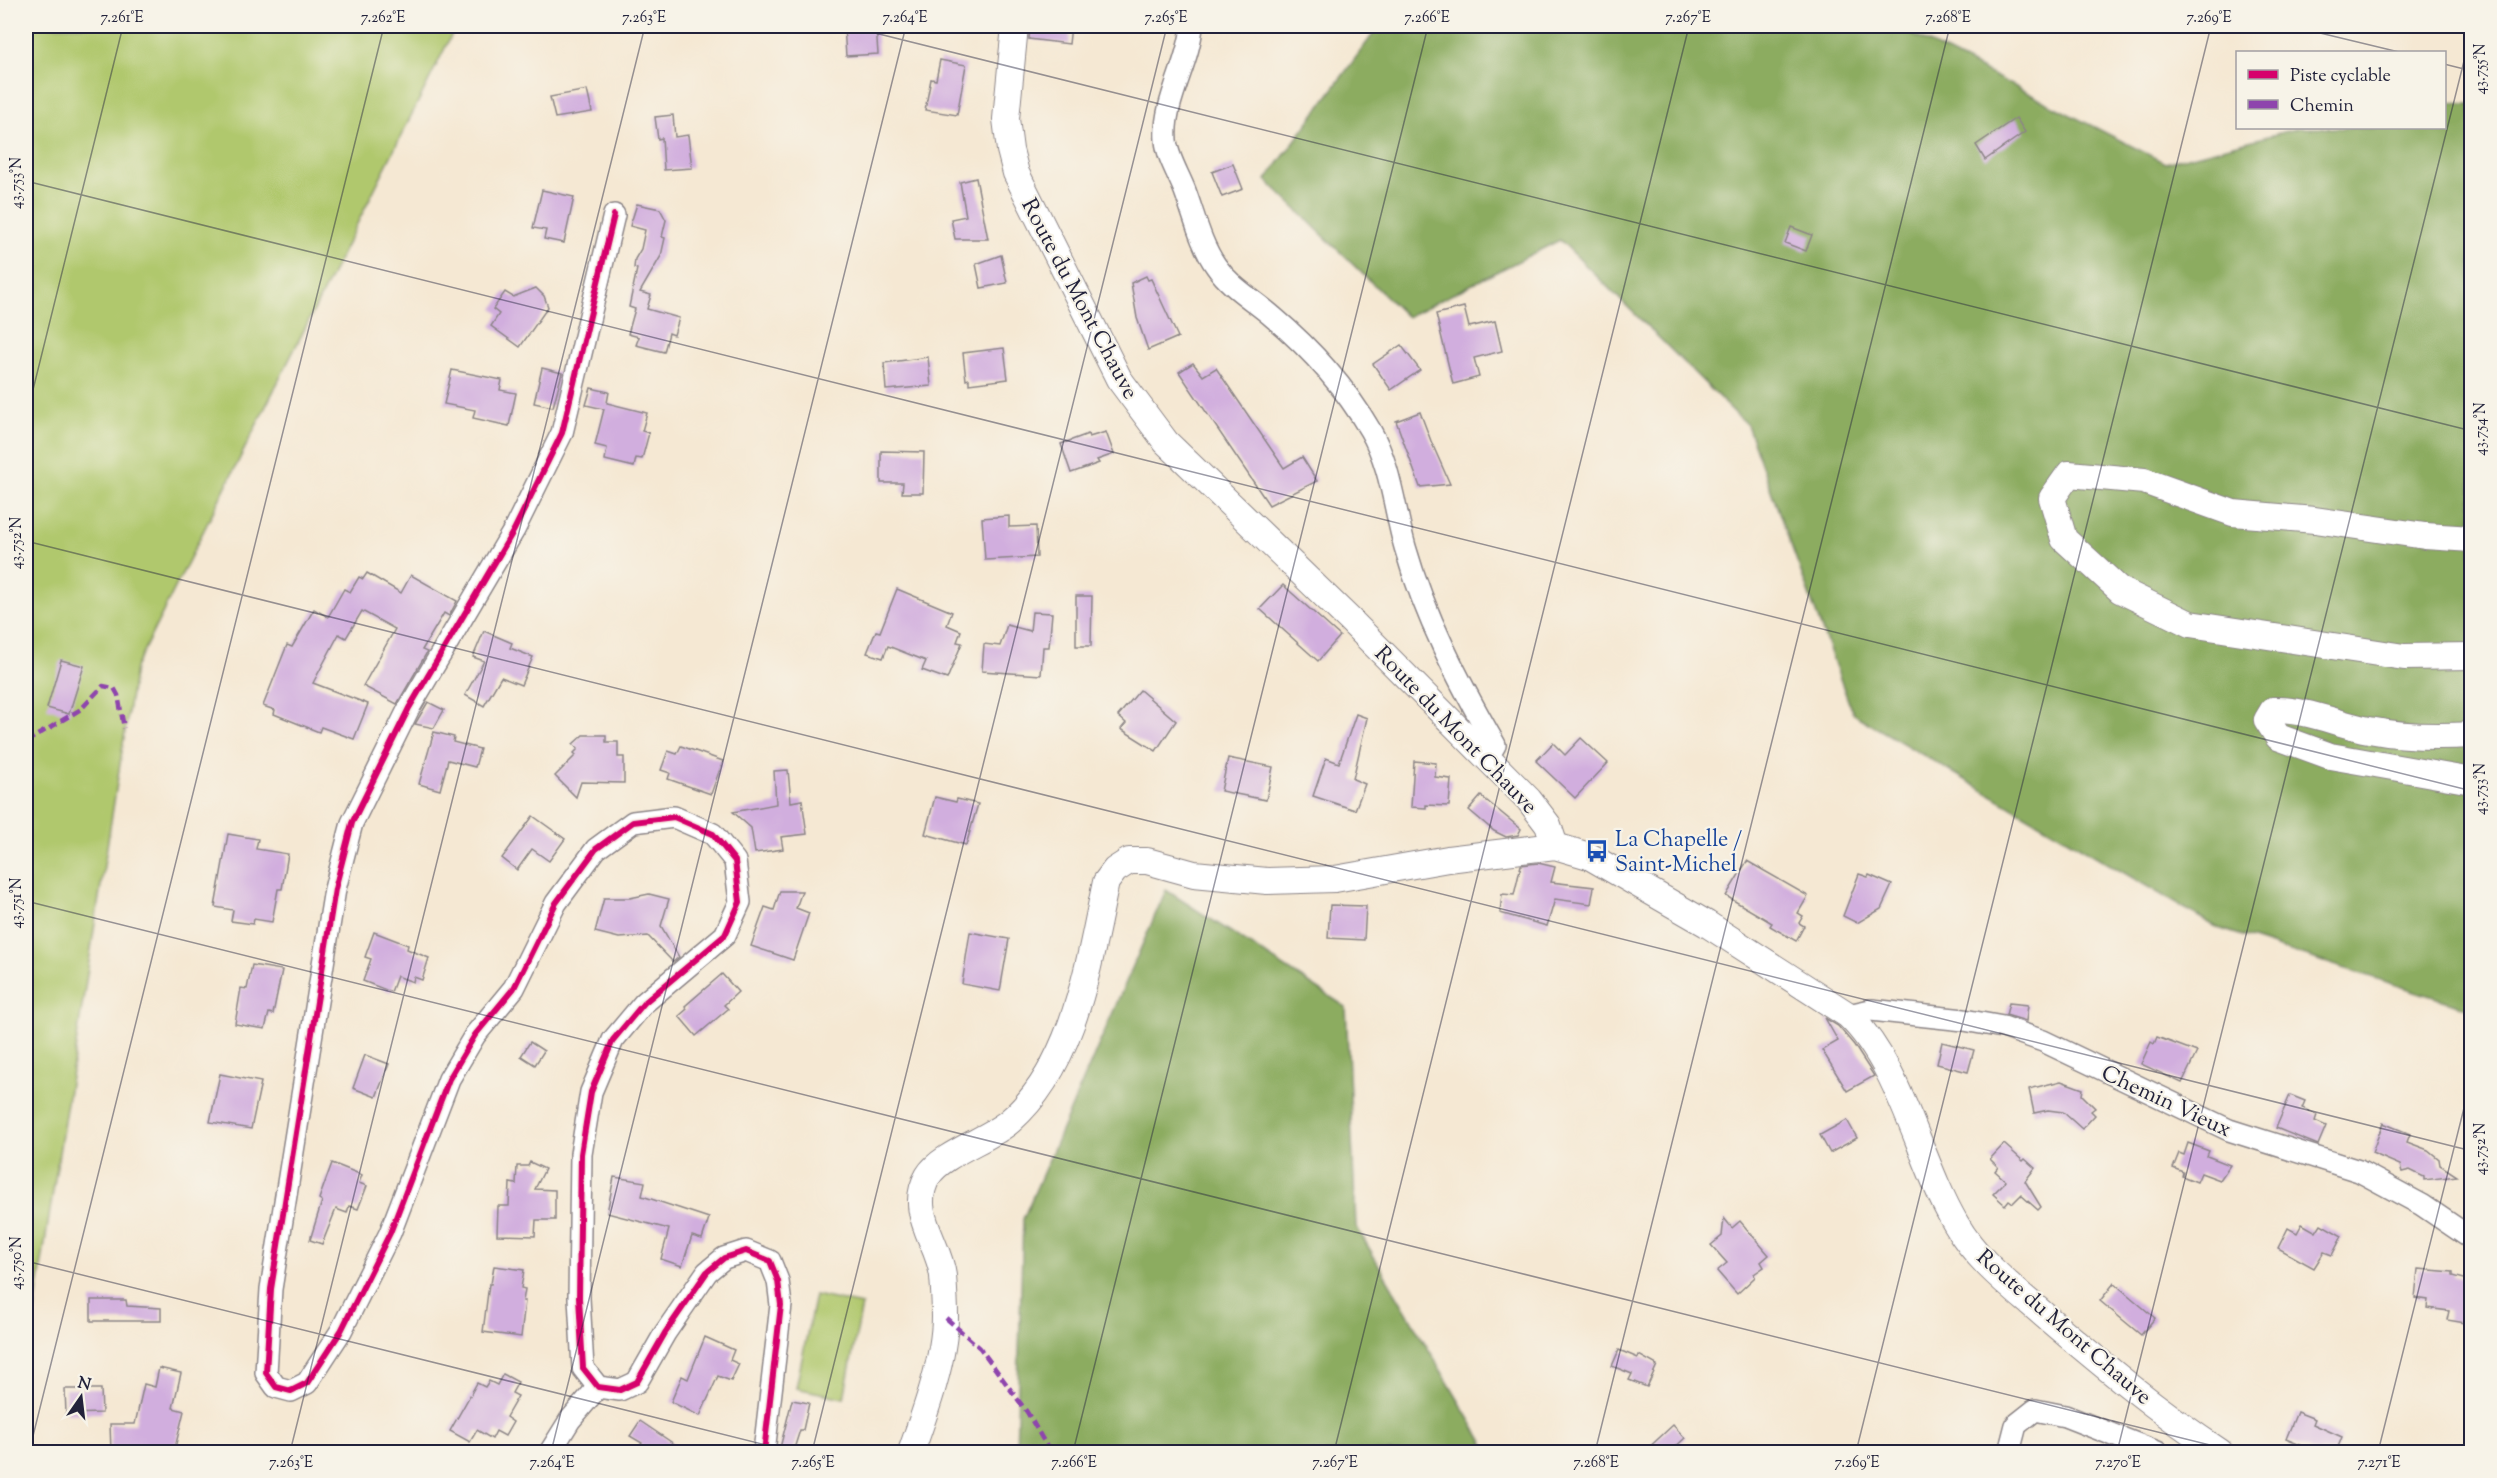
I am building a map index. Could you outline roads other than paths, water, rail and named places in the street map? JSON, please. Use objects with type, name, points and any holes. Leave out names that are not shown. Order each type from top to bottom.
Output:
[{"type":"street","name":"Route du Mont Chauve","points":[[1015,26],[1006,118],[1016,173],[1119,379],[1166,442],[1349,618],[1488,757],[1536,808],[1548,825],[1555,846],[1589,856],[1659,896],[1754,953],[1848,1015],[1864,1031],[1887,1067],[1936,1187],[1957,1226],[1987,1265],[2101,1364],[2220,1452]]},
{"type":"street","points":[[1192,26],[1191,40],[1167,118],[1166,142],[1215,265],[1232,286],[1273,316],[1329,371],[1371,432],[1394,490],[1405,546],[1427,613],[1474,709],[1495,745],[1488,757]]},
{"type":"street","points":[[614,215],[562,433],[514,530],[409,708],[352,823],[334,889],[288,1180],[271,1289],[266,1373],[276,1387],[291,1391],[307,1383],[341,1331],[390,1233],[449,1079],[476,1035],[514,988],[556,903],[596,849],[633,822],[674,818],[713,834],[735,861],[740,902],[725,935],[644,1003],[613,1040],[591,1092],[581,1154],[579,1298],[583,1368],[598,1387],[620,1390],[637,1382],[665,1333],[707,1272],[723,1258],[746,1251],[770,1261],[778,1281],[781,1305],[764,1452]]},
{"type":"street","points":[[2472,539],[2425,536],[2315,520],[2233,513],[2144,482],[2123,479],[2069,474],[2052,498],[2064,539],[2112,583],[2120,590],[2190,624],[2404,657],[2472,656]]},
{"type":"street","points":[[2472,735],[2452,736],[2370,730],[2292,710],[2273,710],[2266,720],[2278,737],[2330,756],[2472,781]]},
{"type":"street","points":[[911,1452],[938,1365],[946,1318],[942,1272],[923,1221],[921,1205],[928,1176],[938,1165],[1008,1124],[1035,1095],[1062,1048],[1074,1014],[1106,882],[1115,870],[1129,861],[1147,861],[1204,875],[1267,881],[1335,879],[1448,859],[1555,846]]},
{"type":"street","name":"Chemin Vieux","points":[[1848,1015],[1871,1010],[1964,1020],[2003,1027],[2043,1041],[2229,1130],[2359,1171],[2422,1205],[2472,1239]]},
{"type":"street","points":[[550,1452],[570,1420],[598,1387]]},
{"type":"street","points":[[2009,1452],[2016,1425],[2036,1410],[2065,1416],[2157,1452]]},
{"type":"place","name":"La Chapelle / Saint-Michel","points":[[1597,851]]}]
